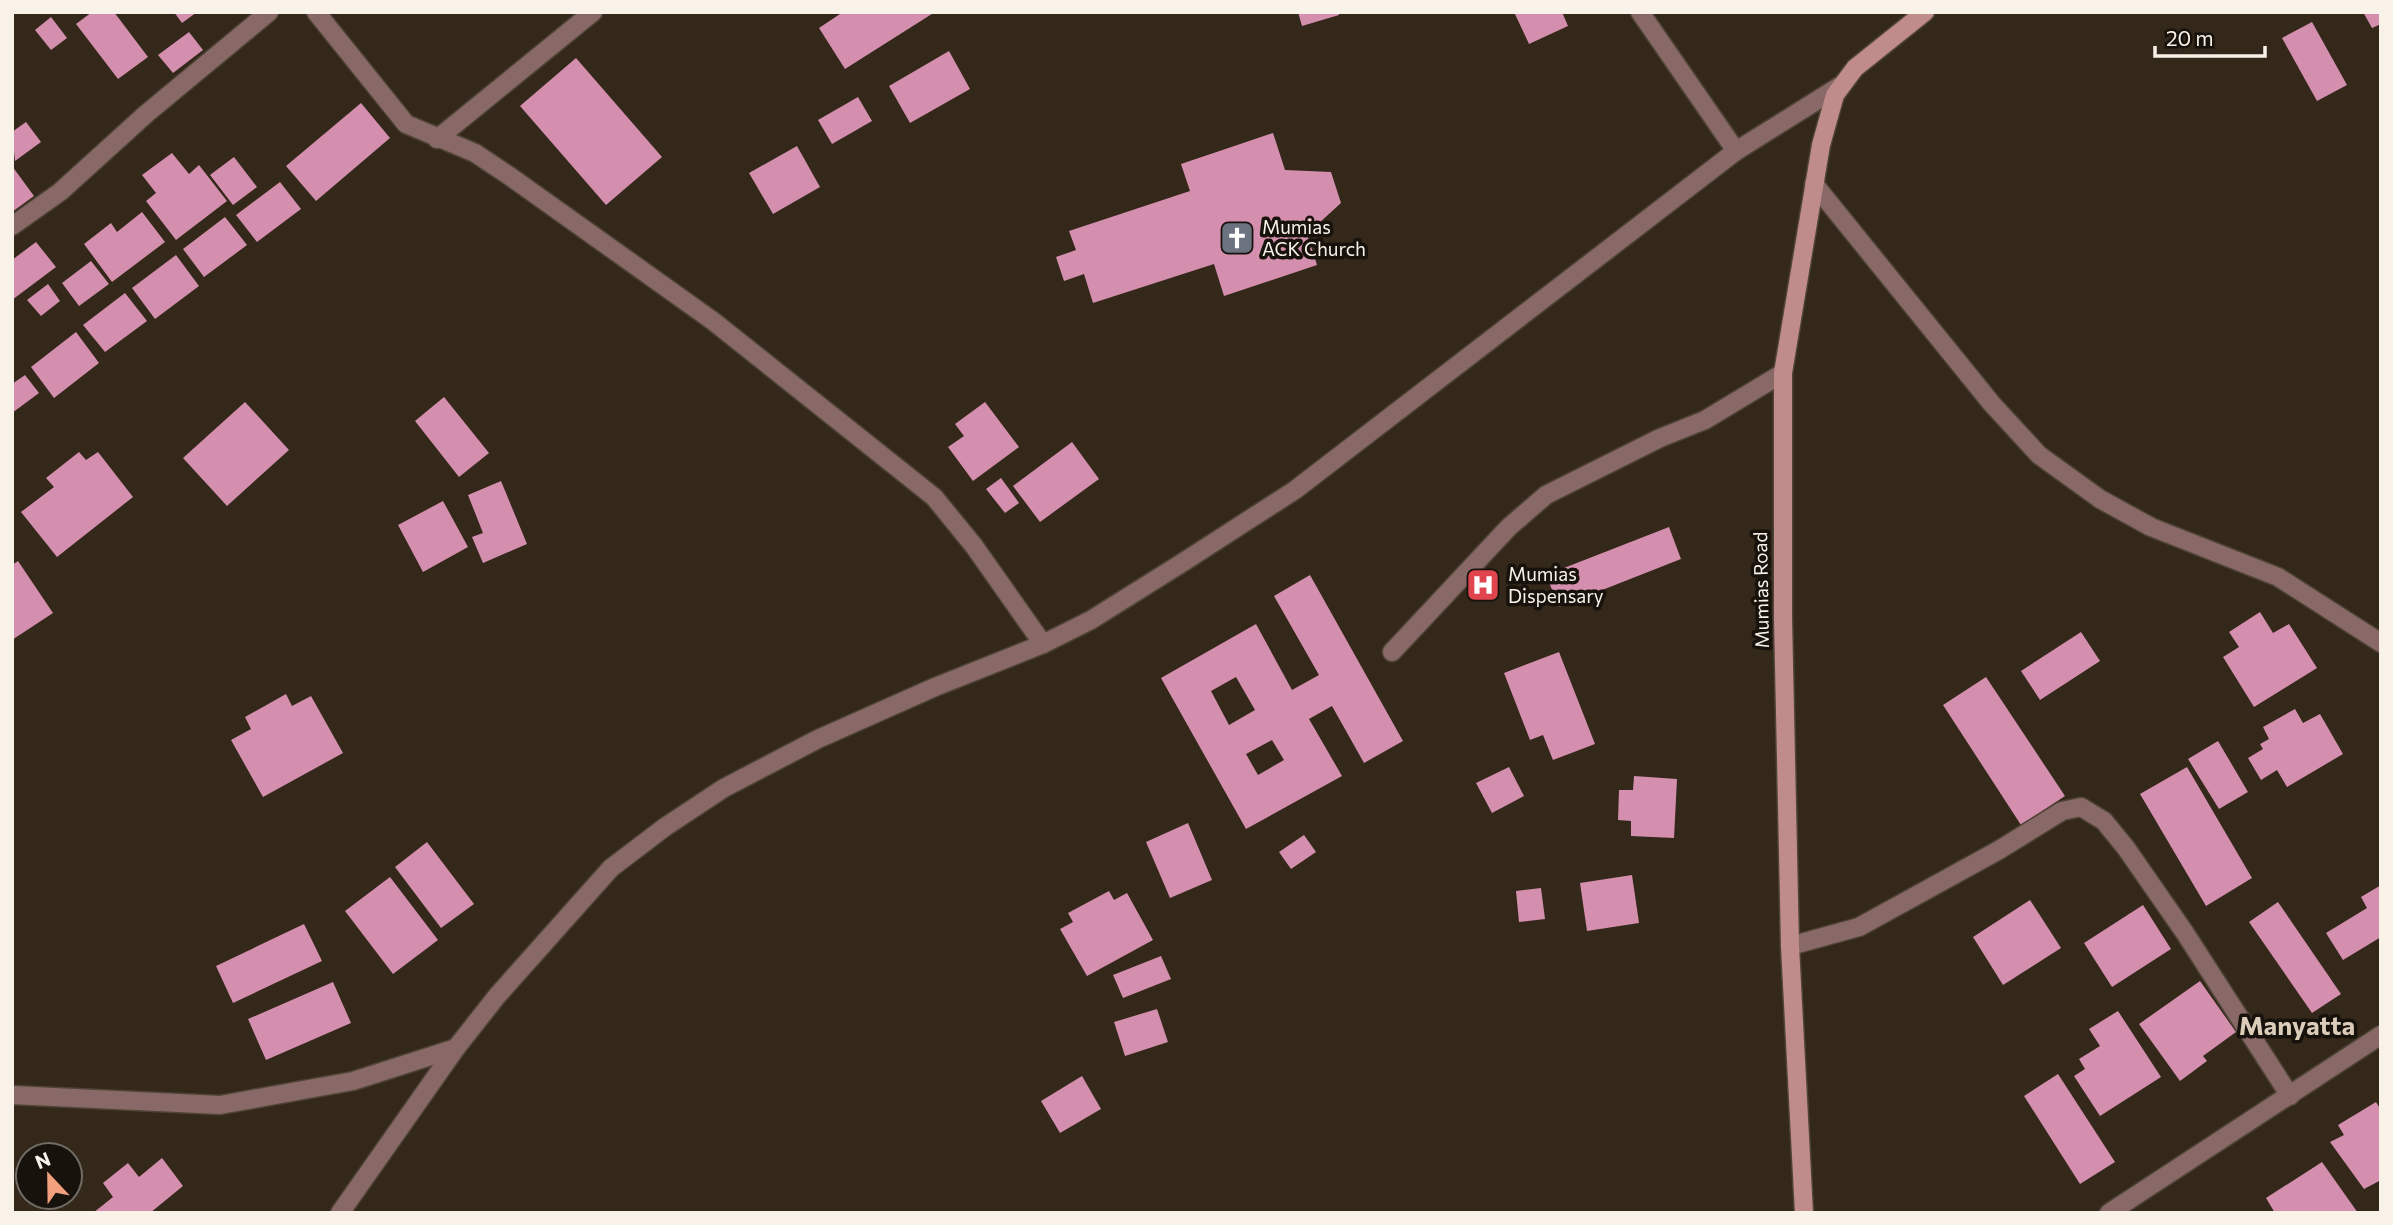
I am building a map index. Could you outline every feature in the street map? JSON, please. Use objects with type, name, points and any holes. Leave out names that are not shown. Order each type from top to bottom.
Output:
[{"type":"street","points":[[12,226],[60,192],[146,114],[268,12]]},
{"type":"street","points":[[316,12],[406,124],[475,153],[511,177],[713,321],[873,445],[934,496],[974,546],[1043,644]]},
{"type":"street","points":[[437,139],[593,12]]},
{"type":"street","points":[[1640,12],[1736,151]]},
{"type":"street","name":"Mumias Road","points":[[1804,1213],[1790,946],[1782,592],[1783,373],[1814,184],[1824,134],[1840,86],[1864,60],[1925,12]]},
{"type":"street","points":[[340,1213],[456,1048],[505,986],[611,868],[665,827],[724,788],[818,739],[935,687],[1043,644],[1091,620],[1294,490],[1736,151],[1840,86]]},
{"type":"street","points":[[1814,184],[1983,393],[2039,455],[2100,499],[2151,527],[2278,577],[2381,643]]},
{"type":"street","points":[[1392,652],[1509,527],[1546,495],[1727,408],[1783,373]]},
{"type":"street","points":[[1790,946],[1859,927],[1999,850],[2062,810],[2081,807],[2104,821],[2126,848],[2185,933],[2290,1096]]},
{"type":"street","points":[[2109,1213],[2381,1035]]},
{"type":"street","points":[[12,1095],[220,1105],[353,1081],[456,1048]]},
{"type":"building","points":[[92,12],[114,12],[148,57],[118,79],[76,24]]},
{"type":"building","points":[[174,12],[197,12],[182,23]]},
{"type":"building","points":[[843,12],[935,12],[845,69],[819,28]]},
{"type":"building","points":[[1298,12],[1338,12],[1339,15],[1302,26]]},
{"type":"building","points":[[1514,12],[1562,12],[1568,26],[1529,44]]},
{"type":"building","points":[[2363,12],[2381,12],[2381,24],[2372,28]]},
{"type":"building","points":[[51,17],[67,38],[51,50],[35,30]]},
{"type":"building","points":[[2312,22],[2347,85],[2317,101],[2282,38]]},
{"type":"building","points":[[189,32],[203,50],[173,73],[158,55]]},
{"type":"building","points":[[949,51],[970,89],[910,123],[889,86]]},
{"type":"building","points":[[576,58],[662,157],[606,205],[520,106]]},
{"type":"building","points":[[858,97],[872,121],[832,144],[818,120]]},
{"type":"building","points":[[361,103],[390,138],[316,201],[286,166]]},
{"type":"building","points":[[26,122],[41,142],[15,161],[12,132]]},
{"type":"building","points":[[1273,133],[1285,170],[1331,172],[1341,203],[1307,234],[1317,265],[1224,296],[1214,264],[1093,303],[1084,274],[1064,281],[1056,257],[1076,250],[1069,231],[1190,191],[1181,164]]},
{"type":"building","points":[[797,146],[820,187],[773,214],[749,173]]},
{"type":"building","points":[[172,153],[189,174],[199,165],[227,201],[176,240],[146,201],[156,193],[142,175]]},
{"type":"building","points":[[234,157],[257,187],[233,205],[210,175]]},
{"type":"building","points":[[12,166],[34,196],[12,212]]},
{"type":"building","points":[[280,182],[301,209],[257,242],[236,215]]},
{"type":"building","points":[[142,212],[165,242],[112,282],[84,244],[111,223],[117,232]]},
{"type":"building","points":[[225,217],[247,245],[204,277],[183,249]]},
{"type":"building","points":[[36,242],[56,267],[12,300],[12,260]]},
{"type":"building","points":[[176,255],[199,286],[155,319],[132,288]]},
{"type":"building","points":[[91,261],[109,284],[79,306],[62,283]]},
{"type":"building","points":[[48,284],[60,301],[41,316],[27,300]]},
{"type":"building","points":[[125,293],[147,321],[105,352],[83,325]]},
{"type":"building","points":[[76,332],[99,363],[54,398],[31,367]]},
{"type":"building","points":[[25,375],[39,393],[12,413],[12,384]]},
{"type":"building","points":[[444,397],[489,453],[459,477],[415,421]]},
{"type":"building","points":[[245,402],[289,450],[227,506],[183,458]]},
{"type":"building","points":[[985,402],[1019,447],[973,481],[948,447],[964,436],[955,424]]},
{"type":"building","points":[[1072,442],[1099,479],[1040,522],[1013,486]]},
{"type":"building","points":[[79,452],[86,460],[98,452],[133,497],[57,557],[21,512],[54,487],[46,478]]},
{"type":"building","points":[[1001,478],[1019,503],[1005,513],[986,489]]},
{"type":"building","points":[[501,481],[527,544],[483,563],[472,537],[483,533],[468,495]]},
{"type":"building","points":[[443,501],[468,547],[423,572],[398,525]]},
{"type":"building","points":[[1669,527],[1681,559],[1559,607],[1546,575]]},
{"type":"building","points":[[18,561],[53,613],[12,640],[12,565]]},
{"type":"building","points":[[1310,575],[1403,741],[1364,763],[1332,706],[1309,719],[1342,776],[1246,829],[1161,678],[1256,624],[1292,690],[1319,675],[1274,596]],"holes":[[[1236,677],[1255,710],[1229,725],[1211,691]],[[1272,740],[1284,760],[1258,775],[1246,754]]]},
{"type":"building","points":[[2260,612],[2273,633],[2289,624],[2317,668],[2254,707],[2223,657],[2239,647],[2229,632]]},
{"type":"building","points":[[2081,632],[2100,661],[2040,700],[2021,671]]},
{"type":"building","points":[[1559,652],[1595,744],[1553,760],[1543,735],[1530,740],[1504,673]]},
{"type":"building","points":[[1986,677],[2065,796],[2021,825],[1943,705]]},
{"type":"building","points":[[286,694],[292,706],[311,696],[343,753],[263,797],[231,740],[251,729],[245,717]]},
{"type":"building","points":[[2295,709],[2303,723],[2320,714],[2343,754],[2287,787],[2277,770],[2261,780],[2248,758],[2263,749],[2260,744],[2269,739],[2263,727]]},
{"type":"building","points":[[2218,741],[2248,792],[2219,809],[2188,759]]},
{"type":"building","points":[[1509,767],[1524,796],[1492,813],[1476,783]]},
{"type":"building","points":[[2187,767],[2252,878],[2206,906],[2140,794]]},
{"type":"building","points":[[1634,776],[1677,779],[1674,838],[1631,836],[1631,821],[1618,820],[1619,790],[1633,790]]},
{"type":"building","points":[[1188,823],[1212,880],[1170,898],[1146,842]]},
{"type":"building","points":[[1304,835],[1316,852],[1291,869],[1279,852]]},
{"type":"building","points":[[427,842],[474,904],[441,928],[395,867]]},
{"type":"building","points":[[1632,875],[1639,923],[1587,931],[1580,883]]},
{"type":"building","points":[[390,877],[438,940],[393,974],[345,911]]},
{"type":"building","points":[[2381,885],[2381,937],[2343,960],[2326,933],[2367,908],[2361,897]]},
{"type":"building","points":[[1541,888],[1545,919],[1519,922],[1516,891]]},
{"type":"building","points":[[1109,891],[1114,900],[1127,893],[1153,940],[1087,976],[1060,929],[1073,922],[1068,913]]},
{"type":"building","points":[[2030,900],[2061,948],[2003,985],[1973,937]]},
{"type":"building","points":[[2278,902],[2341,994],[2312,1013],[2249,922]]},
{"type":"building","points":[[2143,905],[2171,949],[2112,987],[2084,943]]},
{"type":"building","points":[[304,924],[322,961],[233,1003],[216,966]]},
{"type":"building","points":[[1161,956],[1171,979],[1123,998],[1113,975]]},
{"type":"building","points":[[2200,981],[2236,1032],[2203,1056],[2207,1061],[2180,1081],[2139,1024]]},
{"type":"building","points":[[333,982],[351,1023],[266,1060],[248,1019]]},
{"type":"building","points":[[1157,1009],[1168,1042],[1125,1056],[1114,1022]]},
{"type":"building","points":[[2118,1011],[2161,1077],[2100,1116],[2074,1076],[2085,1069],[2079,1059],[2100,1046],[2089,1029]]},
{"type":"building","points":[[2058,1074],[2115,1162],[2080,1184],[2024,1096]]},
{"type":"building","points":[[1082,1076],[1101,1109],[1060,1133],[1041,1101]]},
{"type":"building","points":[[2376,1102],[2381,1110],[2381,1180],[2364,1189],[2330,1142],[2344,1135],[2338,1125]]},
{"type":"building","points":[[162,1158],[183,1186],[150,1213],[93,1213],[113,1197],[103,1183],[128,1163],[139,1177]]},
{"type":"building","points":[[2322,1162],[2358,1213],[2275,1213],[2266,1198]]},
{"type":"place","name":"Mumias ACK Church","points":[[1237,238]]},
{"type":"place","name":"Mumias Dispensary","points":[[1483,585]]},
{"type":"district","name":"Manyatta","points":[[2297,1026]]}]
